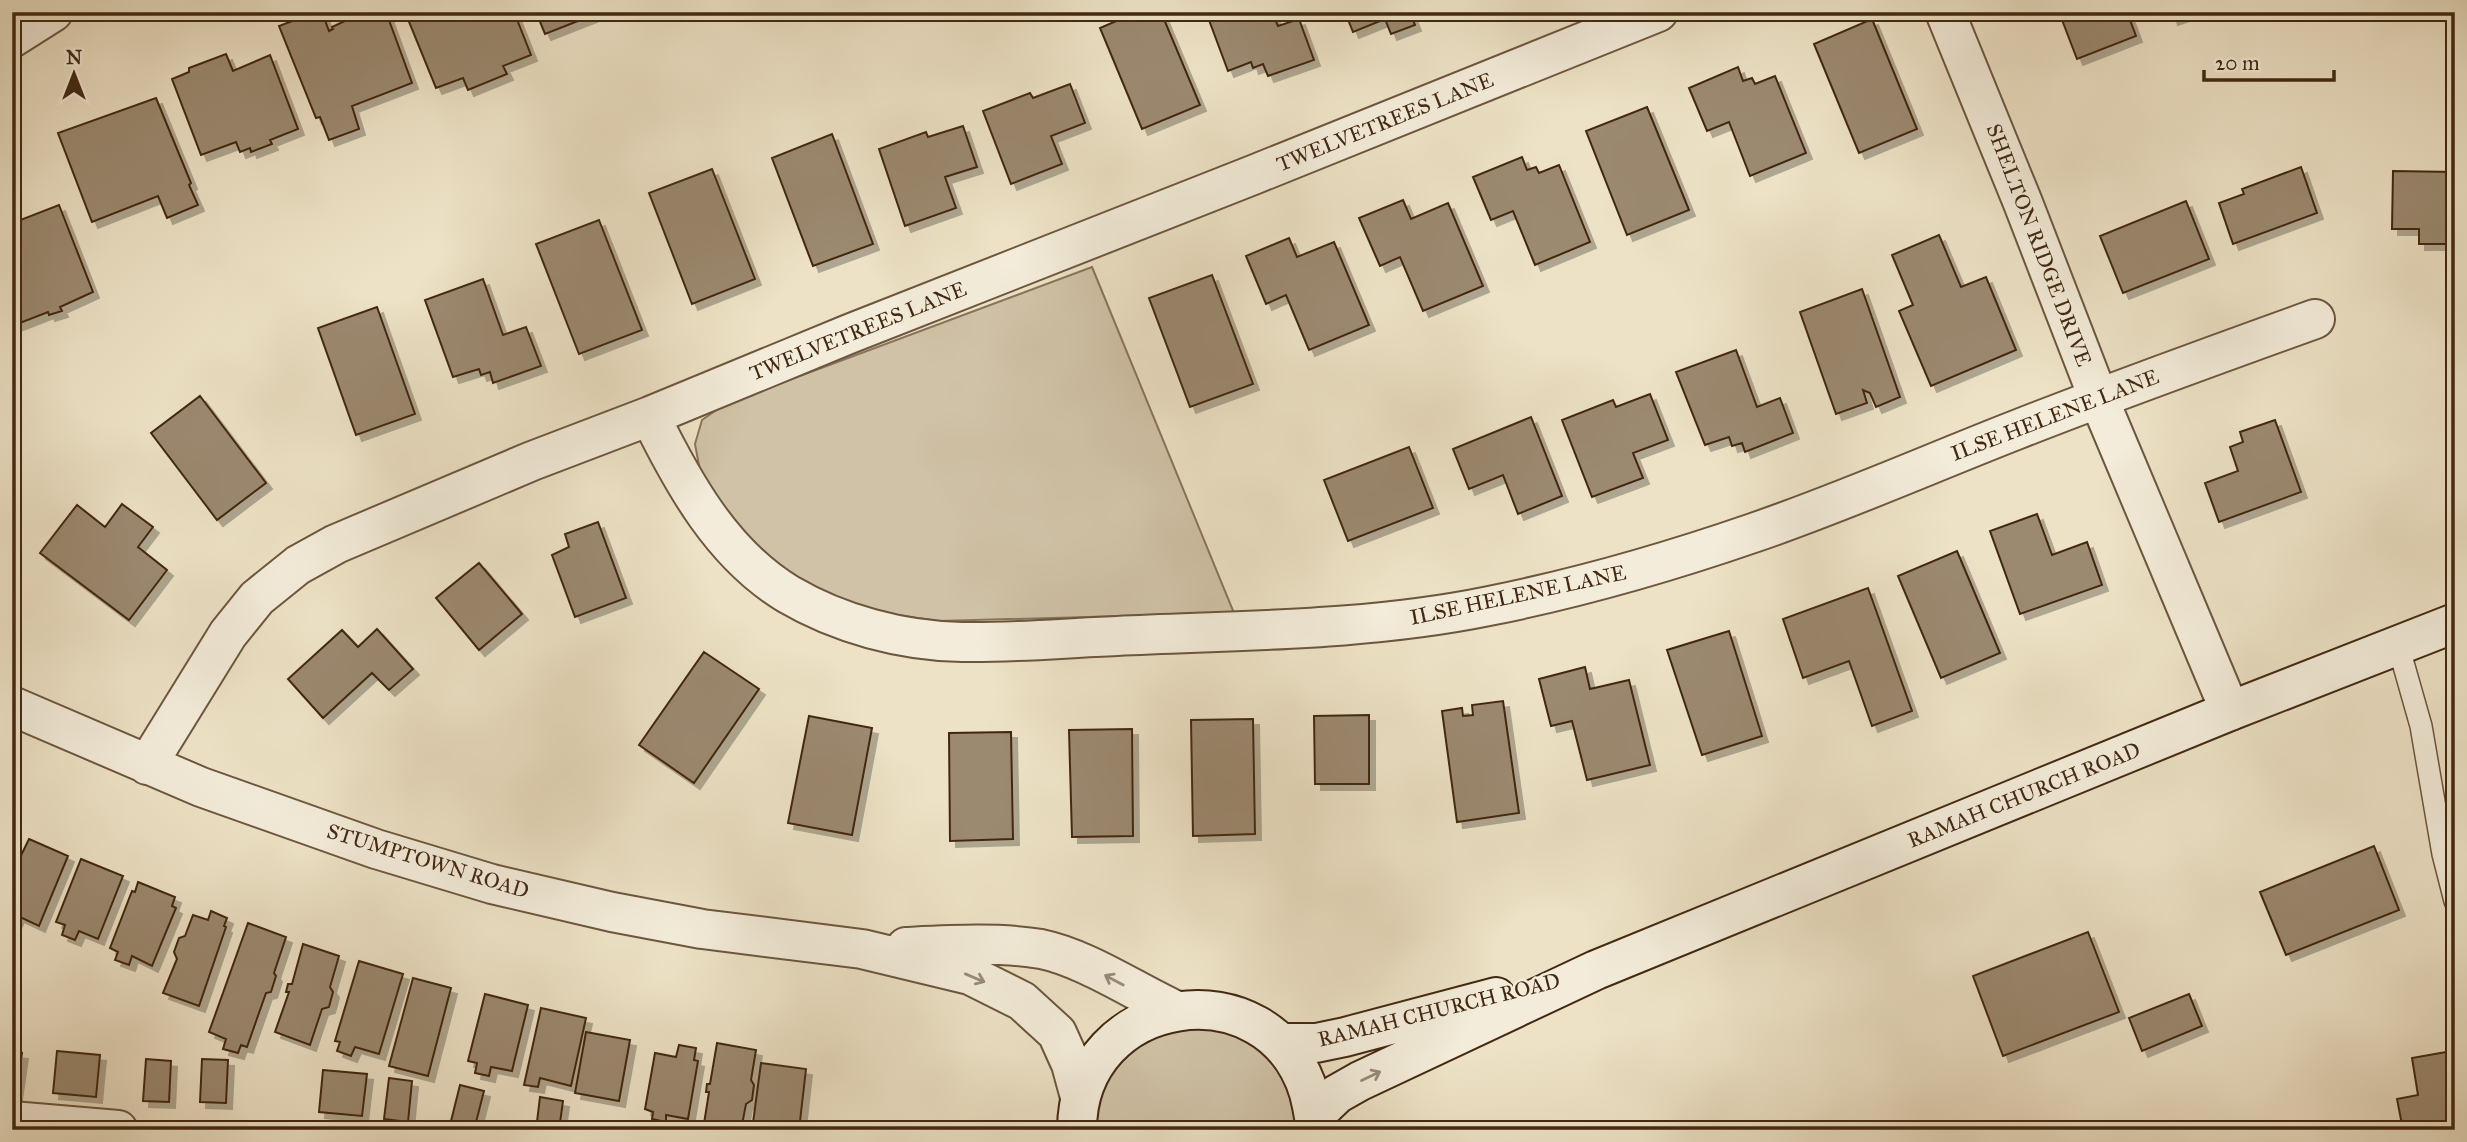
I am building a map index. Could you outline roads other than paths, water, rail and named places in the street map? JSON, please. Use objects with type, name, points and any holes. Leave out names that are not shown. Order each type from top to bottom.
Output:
[{"type":"street","points":[[12,38],[53,12]]},
{"type":"street","name":"TWELVETREES LANE","points":[[147,765],[228,634],[257,598],[298,565],[336,544],[519,466],[1658,12]]},
{"type":"street","name":"SHELTON RIDGE DRIVE","points":[[1945,12],[2098,397],[2230,711]]},
{"type":"street","name":"ILSE HELENE LANE","points":[[650,416],[675,467],[703,512],[740,556],[786,593],[839,619],[892,634],[959,642],[1279,629],[1397,621],[1483,607],[1537,596],[1655,565],[1757,532],[2098,397],[2315,319]]},
{"type":"street","name":"RAMAH CHURCH ROAD","points":[[1315,1122],[1337,1094],[1360,1081],[1596,970],[2230,711],[2455,623]]},
{"type":"street","name":"STUMPTOWN ROAD","points":[[12,706],[147,765],[376,849],[492,884],[612,912],[702,929],[862,949],[970,975],[1022,1001],[1057,1032],[1071,1064],[1073,1116]]},
{"type":"street","name":"STUMPTOWN ROAD","points":[[862,949],[963,944],[1040,949],[1087,966],[1175,1010]]},
{"type":"street","name":"RAMAH CHURCH ROAD","points":[[1282,1043],[1316,1043],[1345,1037],[1596,970]]},
{"type":"street","name":"RAMAH CHURCH ROAD","points":[[1073,1116],[1089,1073],[1110,1044],[1140,1022],[1175,1010],[1215,1010],[1253,1024],[1282,1043],[1303,1076],[1315,1122]]},
{"type":"street","points":[[12,1121],[118,1130]]},
{"type":"lane","points":[[2398,645],[2421,726],[2443,854],[2455,901]]}]
